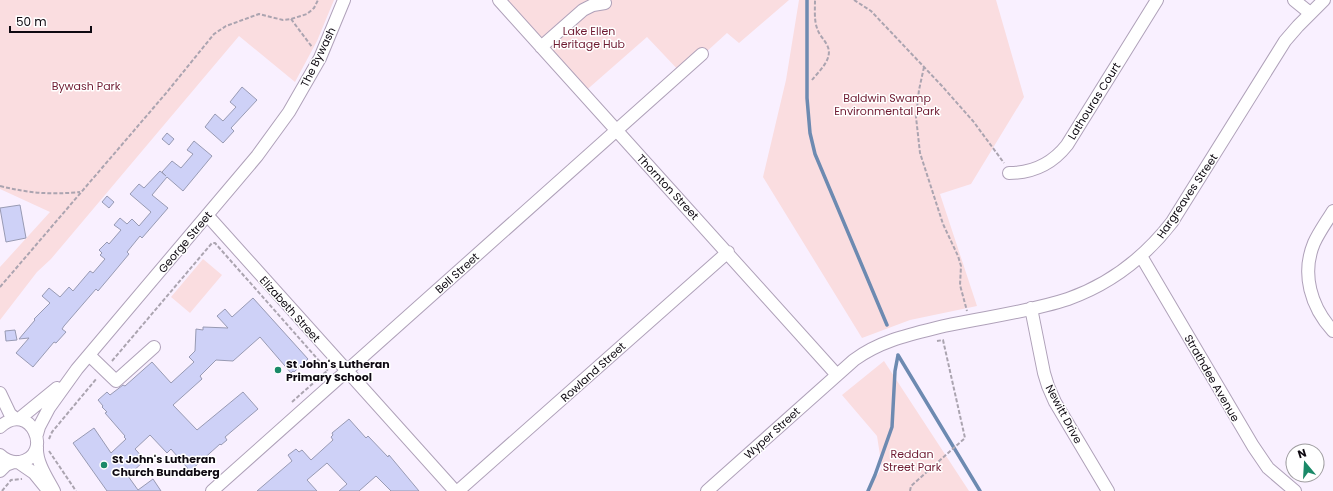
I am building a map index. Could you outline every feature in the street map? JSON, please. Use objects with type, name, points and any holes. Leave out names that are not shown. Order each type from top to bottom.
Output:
[{"type":"street","name":"The Bywash","points":[[289,112],[320,58],[344,0]]},
{"type":"street","name":"Thornton Street","points":[[499,0],[616,131],[728,252],[837,375]]},
{"type":"street","name":"Lathouras Court","points":[[1009,173],[1031,171],[1043,166],[1060,154],[1157,0]]},
{"type":"street","points":[[1294,0],[1310,13]]},
{"type":"street","name":"Hargreaves Street","points":[[837,375],[854,360],[870,350],[895,338],[1031,308],[1068,298],[1089,290],[1122,271],[1159,240],[1172,222],[1285,41],[1324,0]]},
{"type":"street","points":[[541,47],[583,10],[593,5],[605,4]]},
{"type":"street","name":"Bell Street","points":[[212,491],[702,54]]},
{"type":"street","name":"George Street","points":[[42,443],[39,427],[49,408],[77,369],[257,156],[289,112]]},
{"type":"street","points":[[1333,211],[1314,242],[1308,270],[1314,304],[1333,331]]},
{"type":"street","name":"Elizabeth Street","points":[[207,216],[455,491]]},
{"type":"street","name":"Rowland Street","points":[[458,491],[728,252]]},
{"type":"street","name":"Strathdee Avenue","points":[[1141,256],[1253,446],[1268,468],[1295,491]]},
{"type":"street","name":"Newitt Drive","points":[[1031,308],[1048,386],[1055,402],[1108,491]]},
{"type":"street","points":[[89,355],[116,381],[154,347]]},
{"type":"street","name":"George Street","points":[[0,427],[10,420],[18,419],[52,393],[77,369]]},
{"type":"street","name":"Wyper Street","points":[[707,491],[837,375]]},
{"type":"street","points":[[0,393],[10,414],[30,424],[42,443]]},
{"type":"street","points":[[0,471],[6,465],[30,457],[42,443]]},
{"type":"street","points":[[42,443],[36,452],[54,491]]},
{"type":"street","points":[[0,455],[7,460],[16,462],[34,473],[49,491]]},
{"type":"path","points":[[0,287],[167,92],[214,34],[226,26],[259,14],[284,20],[307,14],[314,8],[318,0]]},
{"type":"path","points":[[812,80],[829,57],[827,44],[819,34],[816,26],[815,0]]},
{"type":"path","points":[[854,0],[871,10],[973,121],[1001,159],[1009,173]]},
{"type":"path","points":[[291,19],[320,58]]},
{"type":"path","points":[[924,67],[919,90],[916,118],[920,153],[943,224],[961,266],[960,285],[967,311]]},
{"type":"path","points":[[0,186],[38,193],[65,194],[80,192]]},
{"type":"path","points":[[76,491],[42,443],[212,243],[215,243],[329,371],[292,402]]},
{"type":"path","points":[[910,491],[911,486],[965,438],[943,340],[931,342]]},
{"type":"path","points":[[2,491],[12,480],[25,479]]},
{"type":"green space","name":"Bywash Park","points":[[0,0],[334,0],[317,41],[295,82],[239,36],[51,259],[37,272],[0,320],[0,267],[50,212],[0,189]]},
{"type":"green space","name":"Lake Ellen Heritage Hub","points":[[498,0],[789,0],[739,43],[727,33],[682,74],[647,37],[582,94]]},
{"type":"green space","name":"Baldwin Swamp Environmental Park","points":[[799,0],[996,0],[1024,97],[971,184],[940,194],[977,306],[910,320],[862,338],[763,177],[786,80]]},
{"type":"green space","points":[[203,259],[222,275],[190,313],[171,297]]},
{"type":"green space","name":"Reddan Street Park","points":[[884,361],[969,491],[867,491],[882,468],[877,436],[842,395]]},
{"type":"building","points":[[242,87],[257,100],[231,128],[234,131],[223,143],[205,127],[215,114],[223,121],[236,107],[230,102]]},
{"type":"building","points":[[167,133],[174,139],[169,145],[162,139]]},
{"type":"building","points":[[194,141],[212,156],[183,191],[167,177],[152,195],[168,208],[142,238],[140,236],[127,252],[129,254],[109,278],[98,291],[96,289],[64,326],[62,329],[66,332],[56,343],[54,342],[33,367],[16,353],[29,338],[19,339],[35,320],[34,319],[50,303],[42,296],[49,288],[60,297],[69,287],[73,291],[90,271],[93,273],[105,259],[100,255],[102,253],[99,250],[107,242],[109,244],[121,230],[114,225],[120,218],[127,224],[132,219],[139,226],[151,212],[130,194],[139,184],[144,188],[160,171],[166,176],[162,172],[172,161],[181,168],[193,154],[187,150]]},
{"type":"building","points":[[107,196],[114,202],[109,208],[102,202]]},
{"type":"building","points":[[20,205],[26,238],[6,242],[0,208]]},
{"type":"building","points":[[253,298],[308,359],[291,373],[260,337],[233,361],[216,360],[200,376],[202,379],[173,405],[197,430],[243,392],[258,409],[225,437],[227,440],[221,445],[220,444],[190,471],[171,449],[167,453],[150,435],[135,449],[145,460],[128,476],[138,490],[153,479],[161,491],[107,491],[73,443],[94,428],[111,453],[126,439],[105,413],[107,412],[98,400],[107,392],[110,395],[123,385],[125,386],[152,362],[171,383],[194,362],[189,357],[195,351],[196,329],[203,330],[203,327],[228,328],[217,316],[225,309],[232,317]]},
{"type":"building","points":[[15,330],[17,340],[6,341],[5,331]]},
{"type":"building","points":[[349,419],[366,438],[368,436],[388,457],[389,455],[419,491],[391,491],[376,476],[359,491],[339,491],[347,484],[327,463],[307,480],[317,491],[257,491],[292,461],[288,455],[296,449],[299,452],[302,450],[311,460],[333,440],[331,437],[333,435],[332,433]]},
{"type":"waterway","points":[[807,0],[807,98],[810,133],[815,154],[887,325]]},
{"type":"waterway","points":[[898,355],[980,491]]},
{"type":"waterway","points":[[868,491],[892,427],[895,371],[898,355]]},
{"type":"place","name":"St John's Lutheran Primary School","points":[[278,370]]},
{"type":"place","name":"St John's Lutheran Church Bundaberg","points":[[104,465]]}]
